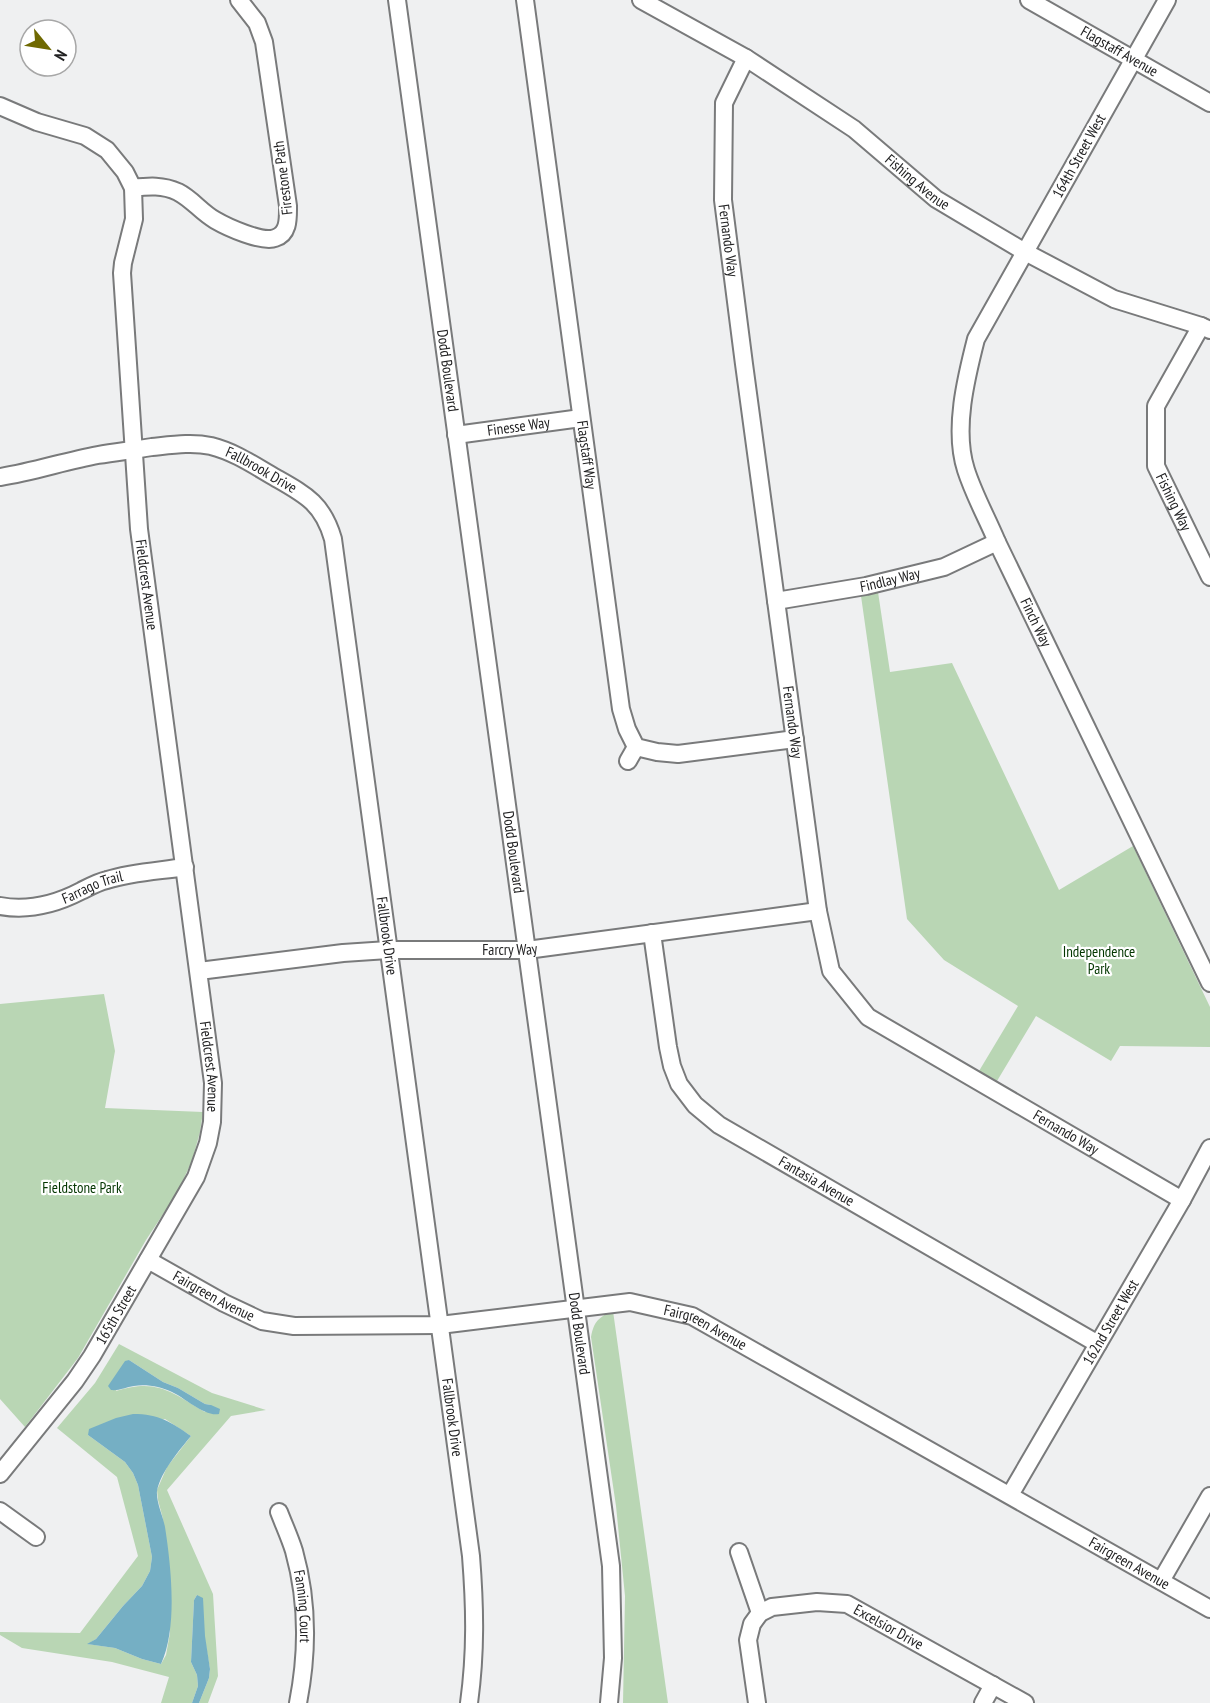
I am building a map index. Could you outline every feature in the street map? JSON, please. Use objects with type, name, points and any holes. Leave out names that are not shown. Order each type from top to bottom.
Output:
[{"type":"street","name":"Firestone Path","points":[[133,188],[157,186],[177,192],[189,198],[213,219],[237,232],[275,238],[286,228],[288,206],[264,42],[257,23],[239,0]]},
{"type":"street","name":"Dodd Boulevard","points":[[397,0],[611,1566],[613,1658],[609,1703]]},
{"type":"street","name":"Flagstaff Way","points":[[525,0],[621,709],[632,754],[657,752],[678,754],[795,739]]},
{"type":"street","name":"Fishing Avenue","points":[[641,0],[746,58],[854,129],[936,199],[1025,252],[1114,299],[1205,328]]},
{"type":"street","name":"Flagstaff Avenue","points":[[1029,0],[1210,103]]},
{"type":"street","name":"164th Street West","points":[[1025,252],[1167,0]]},
{"type":"street","name":"Fernando Way","points":[[746,58],[724,103],[723,200],[818,910],[831,971],[868,1017],[1182,1200]]},
{"type":"street","name":"Fieldcrest Avenue","points":[[0,106],[37,122],[85,136],[98,143],[125,172],[133,188],[135,219],[122,273],[139,529],[213,1083],[212,1122],[208,1143]]},
{"type":"street","name":"Finch Way","points":[[1025,252],[976,339],[967,373],[960,434],[966,469],[997,542],[1210,983]]},
{"type":"street","name":"Fishing Way","points":[[1205,328],[1156,406],[1156,466],[1210,577]]},
{"type":"street","name":"Finesse Way","points":[[456,435],[581,418]]},
{"type":"street","name":"Fallbrook Drive","points":[[0,477],[97,455],[193,444],[209,446],[225,450],[241,458],[307,496],[322,512],[329,525],[333,539],[472,1567],[475,1610],[473,1673],[469,1703]]},
{"type":"street","name":"Findlay Way","points":[[776,601],[866,586],[944,567],[997,542]]},
{"type":"street","name":"Farrago Trail","points":[[0,906],[45,905],[105,880],[185,867]]},
{"type":"street","name":"Farcry Way","points":[[199,971],[343,953],[388,950],[526,950],[818,910]]},
{"type":"street","name":"Fantasia Avenue","points":[[651,933],[672,1066],[679,1084],[695,1105],[719,1125],[1098,1344]]},
{"type":"street","name":"165th Street","points":[[0,1474],[75,1381],[92,1356],[196,1177],[208,1143]]},
{"type":"street","name":"162nd Street West","points":[[1010,1495],[1210,1148]]},
{"type":"street","name":"Fairgreen Avenue","points":[[148,1260],[224,1303],[262,1321],[294,1326],[440,1325],[630,1302],[692,1316],[1210,1609]]},
{"type":"street","points":[[1161,1581],[1210,1496]]},
{"type":"street","points":[[0,1510],[36,1537]]},
{"type":"street","name":"Fanning Court","points":[[279,1512],[293,1549],[304,1601],[306,1649],[298,1703]]},
{"type":"street","points":[[739,1552],[760,1613],[752,1624],[748,1640],[756,1703]]},
{"type":"street","name":"Excelsior Drive","points":[[760,1613],[772,1607],[806,1603],[846,1604],[1025,1703]]},
{"type":"street","points":[[983,1703],[993,1685]]},
{"type":"green space","name":"Independence Park","points":[[878,592],[890,672],[952,663],[1059,890],[1133,846],[1210,1007],[1210,1047],[1120,1046],[1111,1061],[1036,1016],[997,1081],[979,1071],[1018,1006],[944,960],[907,919],[861,596]]},
{"type":"green space","name":"Fieldstone Park","points":[[104,994],[115,1051],[105,1108],[203,1112],[200,1132],[192,1161],[177,1193],[146,1240],[78,1358],[25,1427],[0,1399],[0,1004]]},
{"type":"green space","points":[[613,1311],[668,1703],[623,1703],[625,1596],[616,1506],[591,1337],[598,1320]]},
{"type":"green space","points":[[119,1344],[212,1393],[266,1410],[231,1416],[167,1490],[213,1594],[218,1676],[208,1703],[199,1703],[209,1678],[210,1669],[197,1595],[194,1600],[191,1662],[197,1675],[198,1686],[192,1703],[161,1703],[169,1677],[112,1662],[22,1648],[0,1635],[0,1632],[80,1633],[138,1556],[117,1477],[57,1428],[95,1383]],"holes":[[[129,1360],[163,1382],[211,1405],[205,1412],[173,1393],[153,1387],[130,1387],[116,1391]],[[165,1419],[191,1436],[167,1467],[157,1490],[163,1519],[170,1633],[166,1655],[161,1664],[115,1648],[88,1644],[96,1639],[142,1586],[150,1571],[152,1557],[138,1485],[133,1473],[125,1462],[88,1435]]]},
{"type":"water","points":[[129,1360],[163,1382],[205,1404],[220,1409],[219,1414],[208,1413],[159,1387],[139,1385],[111,1390],[108,1386],[125,1361]]},
{"type":"water","points":[[133,1414],[150,1415],[164,1420],[191,1436],[166,1469],[157,1491],[167,1543],[172,1596],[170,1632],[161,1664],[115,1648],[87,1644],[96,1639],[142,1586],[150,1571],[152,1557],[138,1485],[133,1473],[125,1462],[88,1435],[89,1429]]},
{"type":"water","points":[[197,1595],[203,1598],[210,1669],[209,1678],[199,1703],[192,1703],[198,1686],[197,1675],[191,1662],[194,1600]]}]
